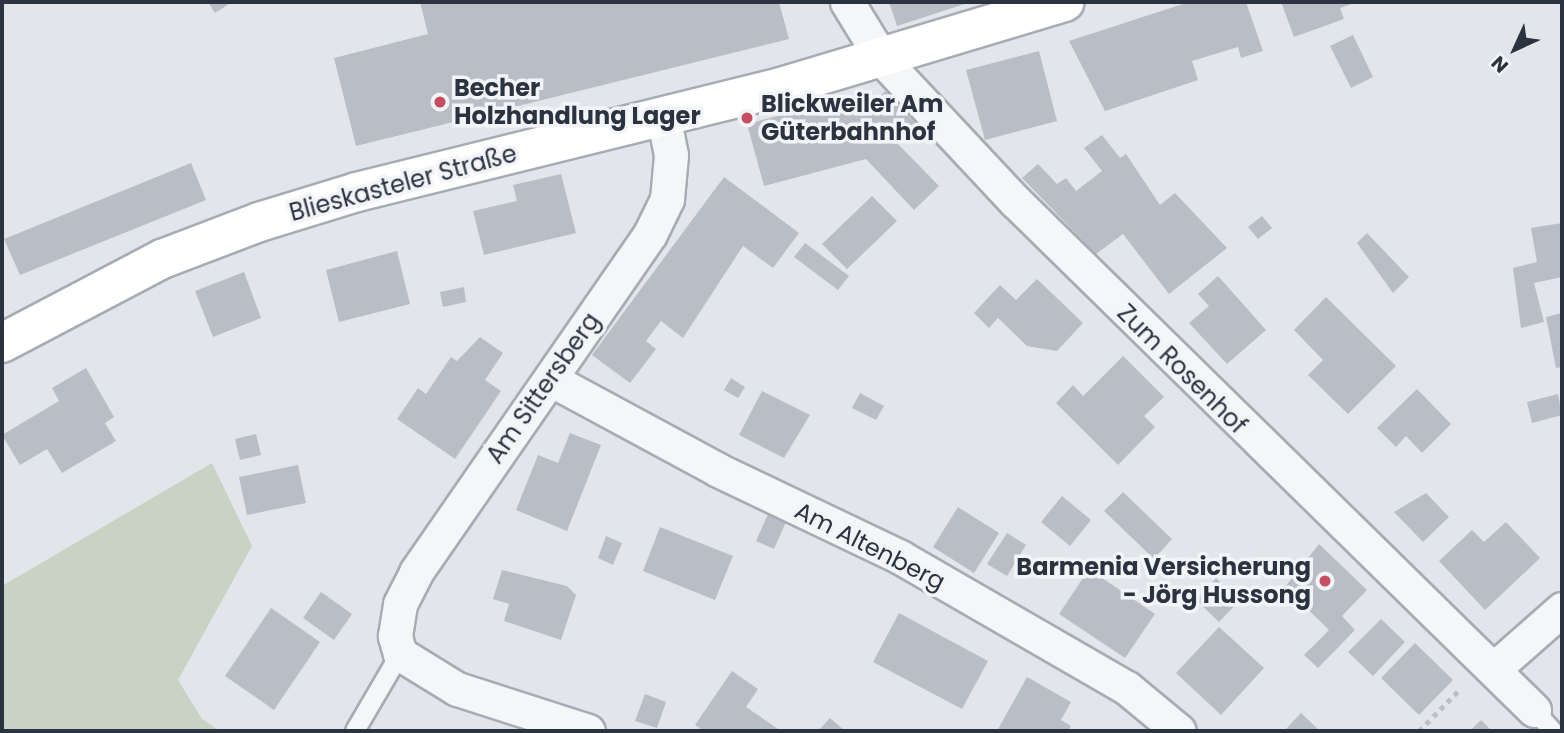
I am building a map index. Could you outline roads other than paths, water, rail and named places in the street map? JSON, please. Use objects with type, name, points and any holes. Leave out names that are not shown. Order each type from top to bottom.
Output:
[{"type":"street","name":"Zum Rosenhof","points":[[847,2],[883,59],[1243,431],[1492,663],[1544,721]]},
{"type":"street","name":"Blieskasteler Straße","points":[[2,343],[162,259],[259,222],[883,59],[1065,2]]},
{"type":"street","name":"Am Sittersberg","points":[[400,654],[394,636],[400,604],[416,572],[650,234],[667,198],[671,155],[663,115]]},
{"type":"street","name":"Am Altenberg","points":[[550,379],[900,557],[1127,688],[1179,731]]},
{"type":"street","points":[[1492,663],[1562,609]]},
{"type":"street","points":[[400,654],[457,689],[588,731]]},
{"type":"lane","points":[[355,731],[400,654]]},
{"type":"place","name":"Becher Holzhandlung Lager","points":[[440,102]]},
{"type":"place","name":"Blickweiler Am Güterbahnhof","points":[[747,118]]},
{"type":"place","name":"Barmenia Versicherung - Jörg Hussong","points":[[1325,581]]}]
